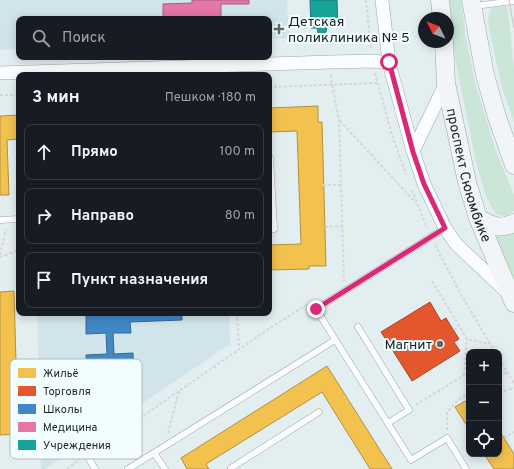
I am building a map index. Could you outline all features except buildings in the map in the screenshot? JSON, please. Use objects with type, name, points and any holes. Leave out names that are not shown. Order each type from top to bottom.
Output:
[{"type":"main road","points":[[440,0],[441,12]]},
{"type":"main road","points":[[471,3],[485,75],[497,117],[514,165]]},
{"type":"main road","name":"проспект Сююмбике","points":[[444,48],[446,83],[467,182],[478,218],[512,299]]},
{"type":"main road","points":[[478,218],[493,226],[507,226],[514,223]]},
{"type":"street","points":[[382,0],[389,62],[413,152],[424,184],[445,228],[456,244],[512,299]]},
{"type":"street","points":[[47,72],[236,68],[372,61],[389,62]]},
{"type":"street","points":[[0,73],[16,73]]},
{"type":"street","points":[[413,152],[446,83]]},
{"type":"lane","points":[[471,3],[514,1]]},
{"type":"lane","points":[[272,194],[274,229],[272,229]]},
{"type":"lane","points":[[0,220],[16,219]]},
{"type":"lane","points":[[445,228],[316,309],[411,460],[447,438],[466,469]]},
{"type":"lane","points":[[358,327],[409,410],[388,423]]},
{"type":"lane","points":[[128,469],[335,340]]},
{"type":"lane","points":[[232,469],[231,468],[319,412]]},
{"type":"lane","points":[[154,453],[165,469]]},
{"type":"lane","points":[[89,459],[95,469]]},
{"type":"path","points":[[272,87],[378,83]]},
{"type":"path","points":[[332,84],[339,120],[344,282]]},
{"type":"path","points":[[0,95],[16,95]]},
{"type":"path","points":[[339,120],[416,203]]},
{"type":"path","points":[[323,186],[342,185]]},
{"type":"path","points":[[8,219],[0,256],[16,251]]},
{"type":"path","points":[[325,227],[343,226]]},
{"type":"path","points":[[409,410],[464,375],[467,339],[432,281]]},
{"type":"path","points":[[142,417],[311,302]]},
{"type":"path","points":[[237,316],[239,350]]},
{"type":"path","points":[[454,330],[459,326]]},
{"type":"path","points":[[467,339],[490,344]]},
{"type":"path","points":[[502,364],[514,383]]},
{"type":"path","points":[[502,374],[507,372]]},
{"type":"path","points":[[502,391],[514,388]]},
{"type":"path","points":[[165,446],[179,391]]},
{"type":"path","points":[[447,438],[447,412],[459,399],[466,396]]},
{"type":"path","points":[[504,438],[514,432]]},
{"type":"path","points":[[66,469],[81,459]]},
{"type":"shaded area","name":"Детская поликлиника № 5","points":[[0,0],[287,0],[289,38],[272,39],[272,16],[16,16],[16,49],[0,50]]},
{"type":"shaded area","points":[[37,316],[229,316],[230,344],[142,403],[142,359],[38,359]]},
{"type":"shaded area","points":[[41,459],[60,459],[45,469],[41,469]]},
{"type":"green space","points":[[449,0],[461,0],[466,38],[475,83],[496,151],[514,195],[514,211],[508,215],[501,216],[495,213],[486,196],[476,162],[453,48],[454,12],[450,12]]},
{"type":"green space","points":[[497,3],[504,5],[508,11],[514,67],[514,122],[502,88],[489,28],[488,16],[492,8]]},
{"type":"green space","points":[[514,232],[514,283],[495,238],[498,235]]},
{"type":"tram line","points":[[509,0],[514,28]]},
{"type":"place","name":"Детская поликлиника № 5","points":[[279,29]]},
{"type":"place","name":"Магнит","points":[[440,344]]},
{"type":"route","points":[[316,309],[445,228],[424,184],[413,152],[389,62]]}]
